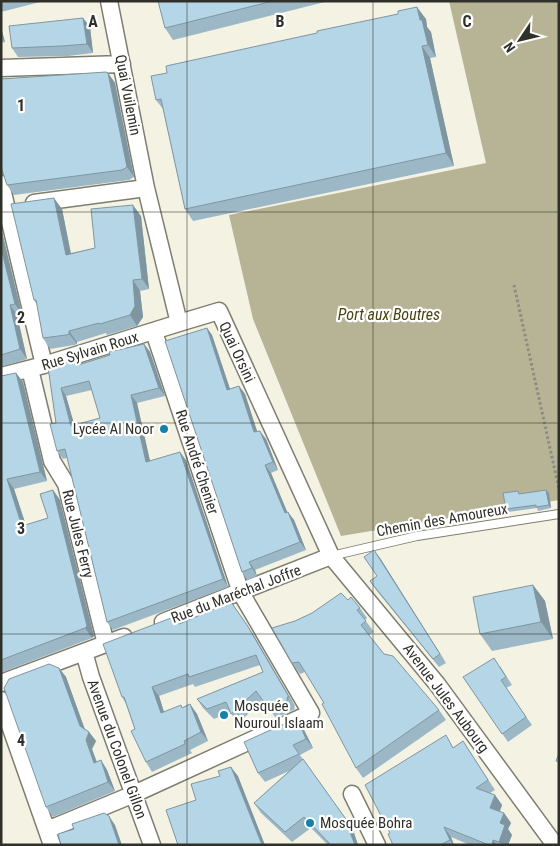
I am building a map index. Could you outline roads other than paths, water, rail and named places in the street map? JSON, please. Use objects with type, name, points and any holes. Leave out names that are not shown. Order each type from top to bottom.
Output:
[{"type":"street","name":"Quai Vuilemin","points":[[109,1],[146,188]]},
{"type":"street","points":[[1,68],[122,64]]},
{"type":"street","name":"Rue Jules Ferry","points":[[1,184],[37,367],[52,461],[66,484],[106,644]]},
{"type":"street","points":[[4,207],[146,188],[179,323]]},
{"type":"street","name":"Quai Orsini","points":[[179,323],[219,312],[331,556]]},
{"type":"street","name":"Rue Sylvain Roux","points":[[1,376],[37,367],[179,323]]},
{"type":"street","name":"Rue André Chenier","points":[[134,794],[311,712],[241,593],[154,332]]},
{"type":"street","name":"Rue du Maréchal Joffre","points":[[1,684],[241,593],[331,556]]},
{"type":"street","name":"Avenue Jules Aubourg","points":[[331,556],[438,684],[555,845]]},
{"type":"street","name":"Avenue du Colonel Gillon","points":[[84,652],[91,677],[152,845]]},
{"type":"street","points":[[1,700],[49,837],[134,794]]},
{"type":"street","points":[[352,794],[377,845]]},
{"type":"lane","name":"Chemin des Amoureux","points":[[331,556],[417,536],[559,514]]},
{"type":"water","name":"Port aux Boutres","points":[[449,1],[559,1],[559,500],[341,536],[253,319],[229,215],[486,163]]},
{"type":"place","name":"Lycée Al Noor","points":[[164,429]]},
{"type":"place","name":"Mosquée Nouroul Islaam","points":[[224,715]]},
{"type":"place","name":"Mosquée Bohra","points":[[310,823]]}]
